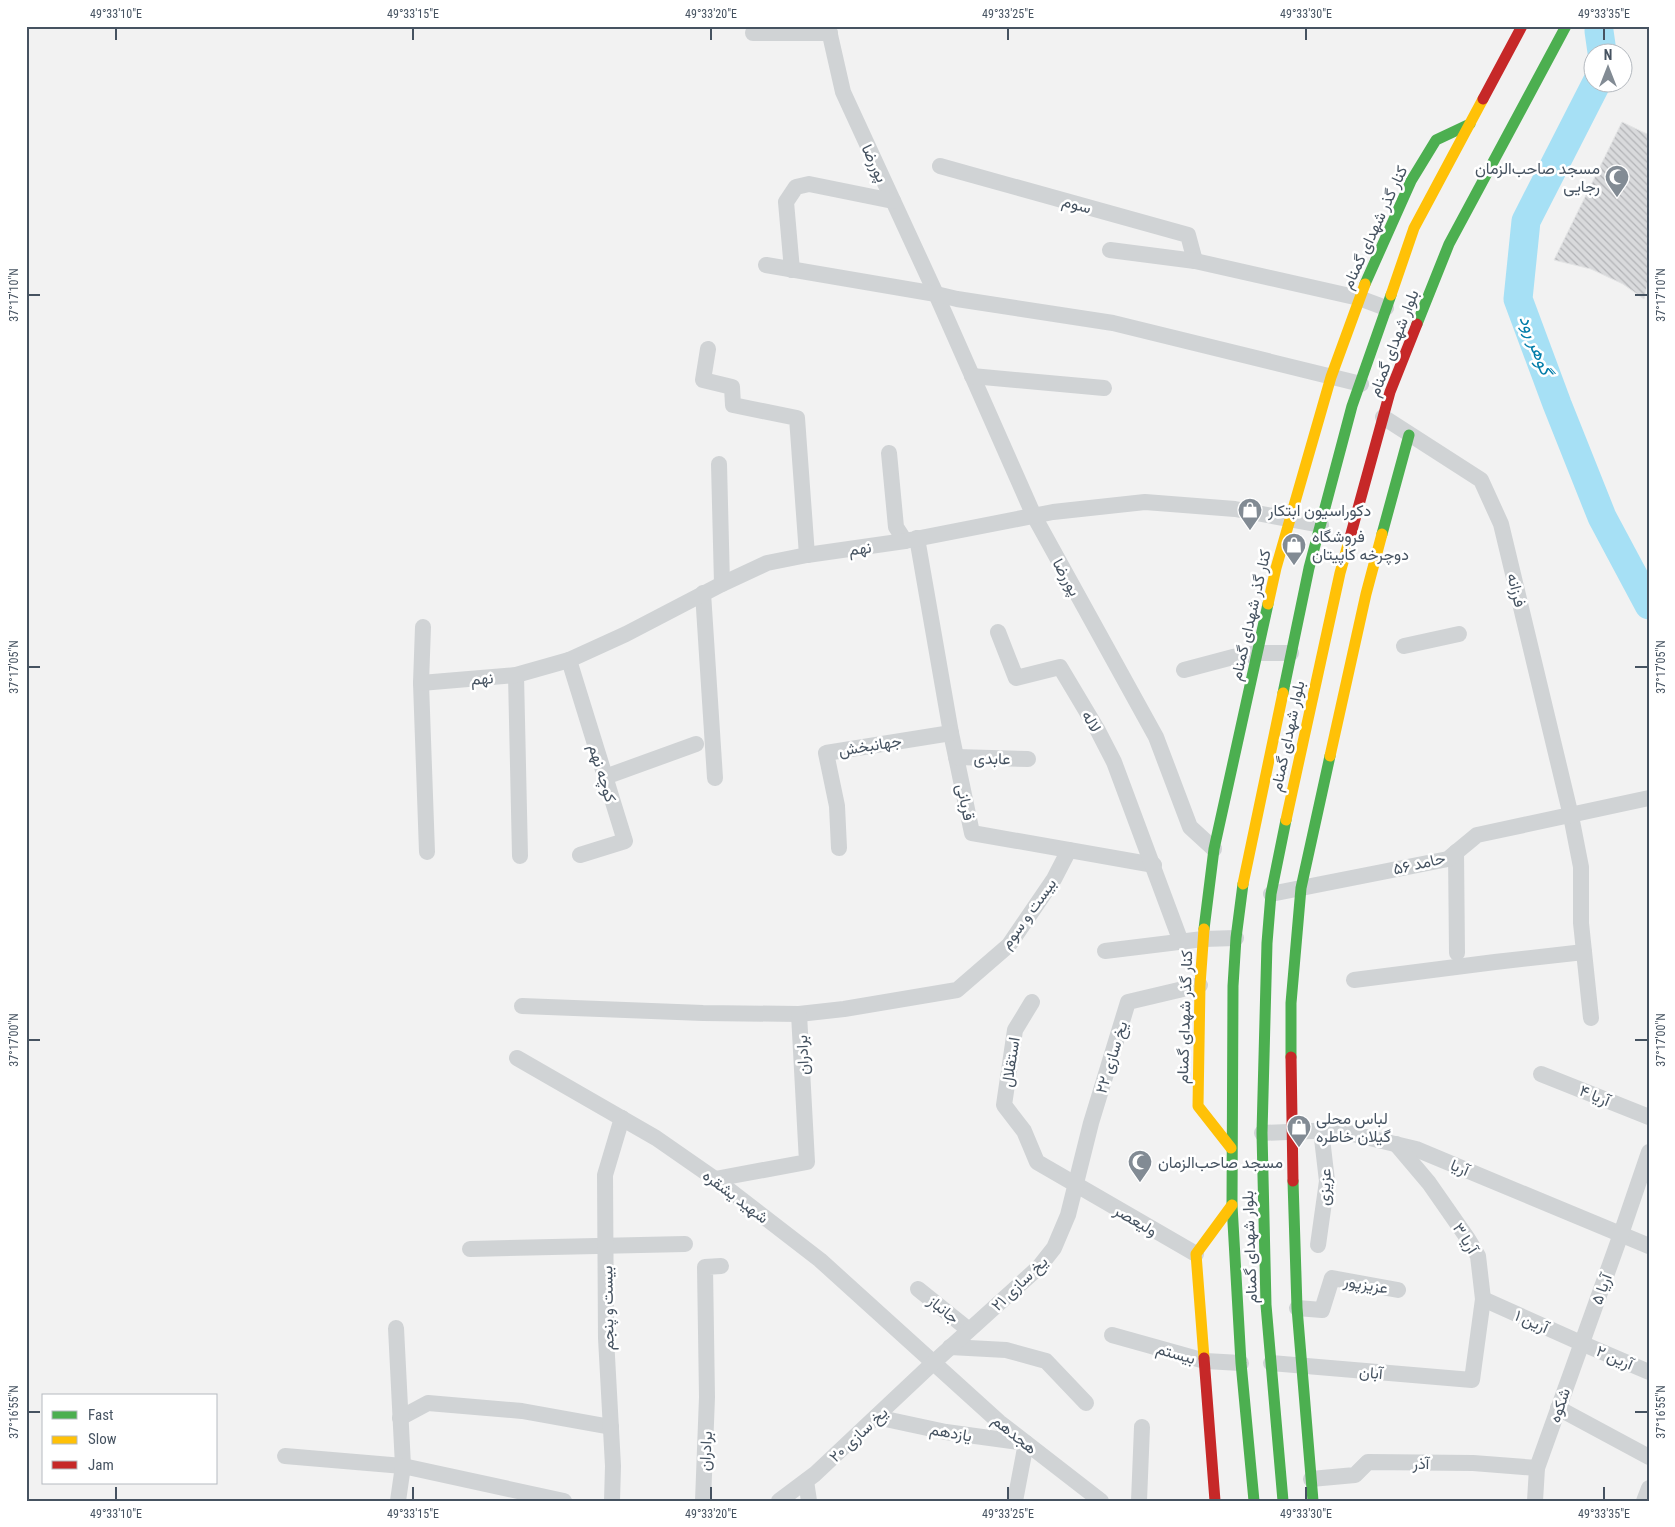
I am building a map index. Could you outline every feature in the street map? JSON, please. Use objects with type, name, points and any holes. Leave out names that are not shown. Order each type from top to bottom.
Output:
[{"type":"main road","name":"بلوار شهدای گمنام","points":[[1254,1501],[1241,1363],[1232,1205],[1233,986],[1242,887],[1309,568],[1352,406],[1414,228],[1522,26]]},
{"type":"main road","name":"بلوار شهدای گمنام","points":[[1283,1501],[1266,1299],[1262,1133],[1267,943],[1271,894],[1340,573],[1390,392],[1449,244],[1566,26]]},
{"type":"main road","name":"کنار گذر شهدای گمنام","points":[[1231,1148],[1198,1106],[1200,986],[1203,939],[1214,849],[1275,574],[1289,520],[1332,377],[1359,298],[1411,181],[1436,140],[1470,124]]},
{"type":"main road","points":[[1361,384],[1390,392]]},
{"type":"main road","points":[[1313,1501],[1297,1308],[1291,1132],[1291,1003],[1301,888],[1366,594],[1409,435]]},
{"type":"main road","points":[[1215,1501],[1196,1254],[1232,1205]]},
{"type":"street","points":[[753,33],[829,30]]},
{"type":"street","name":"پوررضا","points":[[829,30],[843,92],[936,294],[1034,516],[1156,737],[1190,827],[1214,849]]},
{"type":"street","name":"سوم","points":[[940,166],[1188,235],[1194,261]]},
{"type":"street","points":[[792,270],[786,202],[796,187],[810,184],[893,201]]},
{"type":"street","points":[[1110,250],[1194,261],[1359,298],[1386,308]]},
{"type":"street","points":[[766,265],[957,299],[1113,323],[1361,384]]},
{"type":"street","points":[[708,349],[702,380],[732,387],[732,405],[797,418],[807,555]]},
{"type":"street","points":[[972,376],[1104,388]]},
{"type":"street","name":"فرزانه","points":[[1383,417],[1481,480],[1501,524],[1571,816],[1580,867],[1581,924],[1591,1018]]},
{"type":"street","name":"قربانی","points":[[889,453],[896,527],[911,540],[972,833],[1154,865]]},
{"type":"street","points":[[719,464],[722,584]]},
{"type":"street","name":"نهم","points":[[421,683],[516,675],[569,660],[626,634],[703,593],[768,563],[807,555],[911,540],[1034,516],[1145,502],[1235,509],[1320,526]]},
{"type":"street","points":[[703,593],[715,778]]},
{"type":"street","points":[[423,627],[421,683],[427,852]]},
{"type":"street","name":"لاله","points":[[998,632],[1016,678],[1060,667],[1098,729],[1114,762],[1154,865]]},
{"type":"street","points":[[1404,646],[1459,634]]},
{"type":"street","points":[[1184,670],[1233,657],[1259,653],[1291,653]]},
{"type":"street","name":"کوچه نهم","points":[[569,660],[624,841],[580,855]]},
{"type":"street","points":[[516,675],[520,856]]},
{"type":"street","name":"جهانبخش","points":[[839,848],[837,806],[826,753],[951,732]]},
{"type":"street","points":[[1303,738],[1332,744]]},
{"type":"street","points":[[605,777],[696,744]]},
{"type":"street","name":"عابدی","points":[[956,757],[1028,758]]},
{"type":"street","name":"حامد ۵۶","points":[[1271,894],[1448,859],[1477,835],[1649,798]]},
{"type":"street","name":"بیست و سوم","points":[[957,990],[1009,945],[1054,879],[1069,850]]},
{"type":"street","points":[[1456,852],[1457,953]]},
{"type":"street","points":[[1154,865],[1182,942]]},
{"type":"street","points":[[1105,951],[1203,939],[1236,938]]},
{"type":"street","points":[[1354,980],[1584,952]]},
{"type":"street","name":"یخ سازی ۲۲","points":[[1076,1185],[1091,1123],[1128,1002],[1200,986]]},
{"type":"street","name":"برادران","points":[[715,1179],[807,1162],[799,1014],[844,1009],[957,990]]},
{"type":"street","name":"استقلال","points":[[1032,1002],[1015,1030],[1004,1105],[1024,1131],[1037,1162],[1076,1185]]},
{"type":"street","points":[[522,1006],[799,1014]]},
{"type":"street","name":"شهید یشقره","points":[[517,1058],[656,1138],[715,1179],[820,1260],[933,1363]]},
{"type":"street","name":"آریا ۴","points":[[1541,1074],[1649,1117]]},
{"type":"street","name":"بیست و پنجم","points":[[612,1501],[613,1466],[606,1338],[605,1175],[622,1118]]},
{"type":"street","name":"عزیزی","points":[[1318,1245],[1327,1181],[1321,1130]]},
{"type":"street","name":"آریا","points":[[1262,1133],[1336,1130],[1416,1148],[1649,1246]]},
{"type":"street","name":"آریا ۳","points":[[1396,1144],[1429,1183],[1478,1256],[1483,1299],[1472,1380]]},
{"type":"street","points":[[1621,1234],[1649,1152]]},
{"type":"street","name":"ولیعصر","points":[[1076,1185],[1196,1254]]},
{"type":"street","name":"یخ سازی ۲۱","points":[[933,1363],[1039,1267],[1054,1248],[1068,1215],[1076,1185]]},
{"type":"street","name":"آریا ۵","points":[[1581,1343],[1621,1234]]},
{"type":"street","points":[[470,1249],[685,1244]]},
{"type":"street","name":"برادران","points":[[703,1501],[707,1397],[705,1267],[721,1266]]},
{"type":"street","name":"عزیزپور","points":[[1297,1308],[1322,1310],[1332,1278],[1398,1290]]},
{"type":"street","name":"جانباز","points":[[918,1288],[969,1330]]},
{"type":"street","name":"آرین ۱","points":[[1483,1299],[1581,1343]]},
{"type":"street","points":[[396,1328],[403,1466],[398,1501]]},
{"type":"street","name":"بیستم","points":[[1112,1335],[1205,1362],[1241,1363]]},
{"type":"street","name":"آرین ۲","points":[[1581,1343],[1649,1372]]},
{"type":"street","name":"شکوه","points":[[1535,1501],[1537,1468],[1581,1343]]},
{"type":"street","points":[[950,1347],[1006,1350],[1046,1361],[1086,1403]]},
{"type":"street","name":"یخ سازی ۲۰","points":[[778,1501],[806,1480],[933,1363]]},
{"type":"street","name":"هجدهم","points":[[933,1363],[999,1422],[1101,1501]]},
{"type":"street","name":"آبان","points":[[1271,1363],[1472,1380]]},
{"type":"street","points":[[400,1418],[428,1403],[522,1411],[611,1427]]},
{"type":"street","points":[[1558,1408],[1649,1456]]},
{"type":"street","name":"یازدهم","points":[[876,1417],[946,1432],[1026,1443]]},
{"type":"street","points":[[1139,1501],[1142,1427]]},
{"type":"street","points":[[1015,1501],[1026,1443]]},
{"type":"street","points":[[285,1456],[403,1466],[564,1501]]},
{"type":"street","name":"آذر","points":[[1311,1480],[1356,1475],[1368,1462],[1473,1463],[1537,1468]]},
{"type":"street","points":[[806,1480],[809,1501]]},
{"type":"street","points":[[1644,1501],[1649,1488]]},
{"type":"building","name":"مسجد صاحب‌الزمان رجایی","points":[[1622,122],[1649,135],[1649,277],[1644,299],[1623,284],[1591,269],[1554,260]]},
{"type":"waterway","name":"گوهر رود","points":[[1599,31],[1601,42]]},
{"type":"waterway","name":"گوهر رود","points":[[1592,92],[1526,221],[1518,299],[1602,517],[1649,605]]},
{"type":"traffic: fast","points":[[1417,324],[1449,244],[1566,26]]},
{"type":"traffic: fast","points":[[1365,284],[1411,181],[1436,140],[1470,124]]},
{"type":"traffic: fast","points":[[1283,693],[1309,568],[1352,406],[1391,295]]},
{"type":"traffic: fast","points":[[1382,534],[1409,435]]},
{"type":"traffic: fast","points":[[1204,929],[1214,849],[1268,604]]},
{"type":"traffic: fast","points":[[1291,1057],[1291,1003],[1301,888],[1330,756]]},
{"type":"traffic: fast","points":[[1283,1501],[1266,1305],[1262,1133],[1267,943],[1271,894],[1286,820]]},
{"type":"traffic: fast","points":[[1243,884],[1236,938],[1233,986],[1232,1205],[1241,1363],[1254,1501]]},
{"type":"traffic: fast","points":[[1293,1181],[1297,1308],[1313,1501]]},
{"type":"traffic: slow","points":[[1391,295],[1414,228],[1483,99]]},
{"type":"traffic: slow","points":[[1268,604],[1276,568],[1331,377],[1365,284]]},
{"type":"traffic: slow","points":[[1330,756],[1366,594],[1382,534]]},
{"type":"traffic: slow","points":[[1286,820],[1340,573],[1349,541]]},
{"type":"traffic: slow","points":[[1243,884],[1283,693]]},
{"type":"traffic: slow","points":[[1204,929],[1200,985],[1198,1106],[1231,1148]]},
{"type":"traffic: slow","points":[[1204,1358],[1196,1254],[1232,1205]]},
{"type":"traffic: jam","points":[[1483,99],[1522,26]]},
{"type":"traffic: jam","points":[[1349,541],[1390,392],[1417,324]]},
{"type":"traffic: jam","points":[[1291,1057],[1293,1181]]},
{"type":"traffic: jam","points":[[1204,1358],[1215,1501]]},
{"type":"place","name":"مسجد صاحب‌الزمان رجایی","points":[[1617,198]]},
{"type":"place","name":"دکوراسیون ابتکار","points":[[1250,531]]},
{"type":"place","name":"فروشگاه دوچرخه کاپیتان","points":[[1294,566]]},
{"type":"place","name":"لباس محلی گیلان خاطره","points":[[1299,1148]]},
{"type":"place","name":"مسجد صاحب‌الزمان","points":[[1140,1183]]}]
